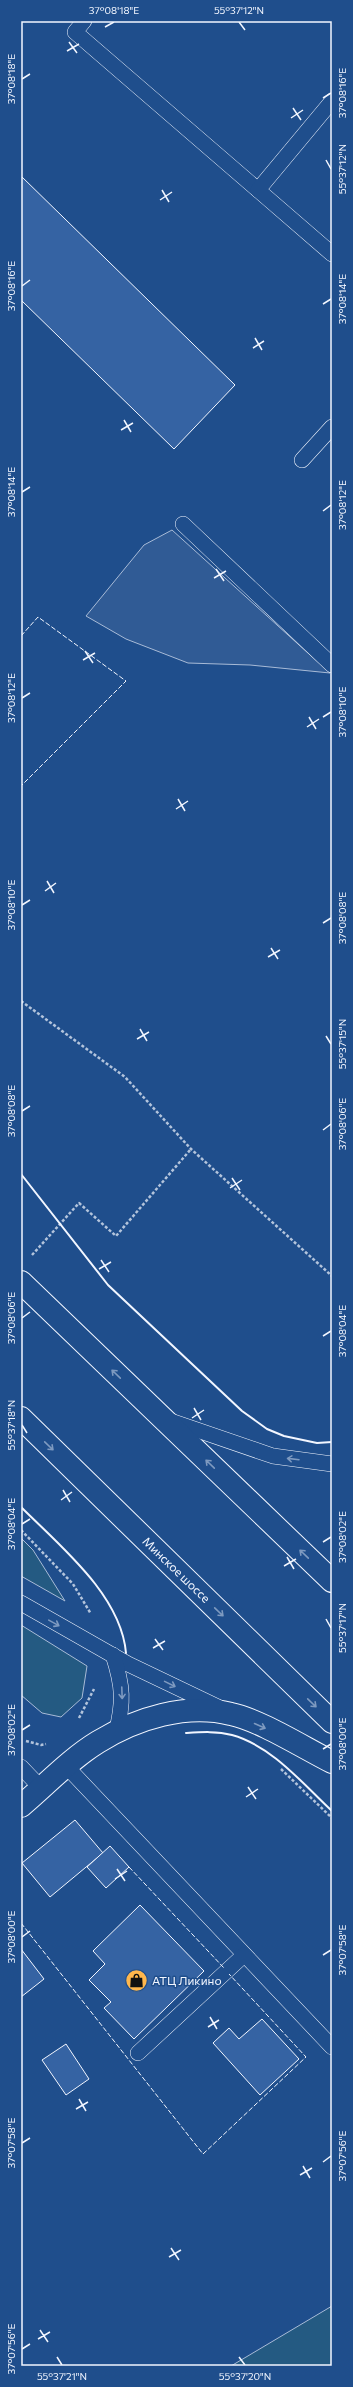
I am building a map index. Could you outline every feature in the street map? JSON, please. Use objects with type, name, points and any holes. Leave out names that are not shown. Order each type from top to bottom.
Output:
[{"type":"main road","points":[[21,1282],[332,1581]]},
{"type":"main road","name":"Минское шоссе","points":[[21,1418],[332,1722]]},
{"type":"main road","points":[[21,1806],[98,1742],[150,1719],[176,1712],[207,1710],[232,1714],[332,1762]]},
{"type":"lane","points":[[84,21],[75,32],[332,254]]},
{"type":"lane","points":[[258,190],[332,101]]},
{"type":"lane","points":[[302,460],[332,427]]},
{"type":"lane","points":[[183,524],[332,665]]},
{"type":"lane","points":[[162,1418],[273,1456],[332,1464]]},
{"type":"lane","points":[[21,1603],[113,1655],[232,1714]]},
{"type":"lane","points":[[113,1655],[122,1682],[122,1709],[116,1734]]},
{"type":"lane","points":[[21,1767],[42,1789]]},
{"type":"lane","points":[[67,1767],[332,2047]]},
{"type":"lane","points":[[138,2053],[244,1954]]},
{"type":"path","points":[[21,1001],[125,1077],[191,1149],[332,1276]]},
{"type":"path","points":[[26,1261],[80,1203],[116,1236],[191,1149]]},
{"type":"path","points":[[279,1768],[332,1818]]},
{"type":"shaded area","points":[[172,530],[330,673],[250,665],[188,663],[126,639],[86,616],[144,545]]},
{"type":"shaded area","points":[[21,1538],[33,1550],[65,1601],[21,1576]]},
{"type":"shaded area","points":[[21,1625],[87,1666],[82,1698],[61,1717],[42,1713],[21,1695]]},
{"type":"shaded area","points":[[332,2306],[332,2366],[231,2366]]},
{"type":"building","points":[[21,176],[235,385],[174,449],[21,300]]},
{"type":"building","points":[[75,1820],[103,1853],[50,1897],[22,1863]]},
{"type":"building","points":[[110,1846],[129,1867],[106,1888],[87,1867]]},
{"type":"building","points":[[140,1905],[204,1971],[134,2039],[104,2008],[111,2002],[89,1980],[105,1964],[93,1951]]},
{"type":"building","points":[[21,1949],[44,1979],[21,1997]]},
{"type":"building","points":[[262,2019],[299,2059],[260,2095],[213,2043],[229,2028],[239,2039]]},
{"type":"building","points":[[66,2044],[89,2079],[66,2095],[42,2060]]},
{"type":"fence","points":[[21,636],[38,617],[126,681],[21,786]]},
{"type":"fence","points":[[129,1867],[224,1968]]},
{"type":"fence","points":[[21,1923],[203,2154],[306,2057],[229,1974]]},
{"type":"wall","points":[[21,1174],[108,1285],[242,1411],[267,1429],[284,1436],[317,1443],[332,1442]]},
{"type":"wall","points":[[21,1507],[70,1555],[101,1592],[113,1611],[122,1632],[126,1653]]},
{"type":"wall","points":[[186,1733],[221,1733],[247,1740],[274,1757],[286,1767],[332,1811]]},
{"type":"place","name":"АТЦ Ликино","points":[[137,1981]]}]
